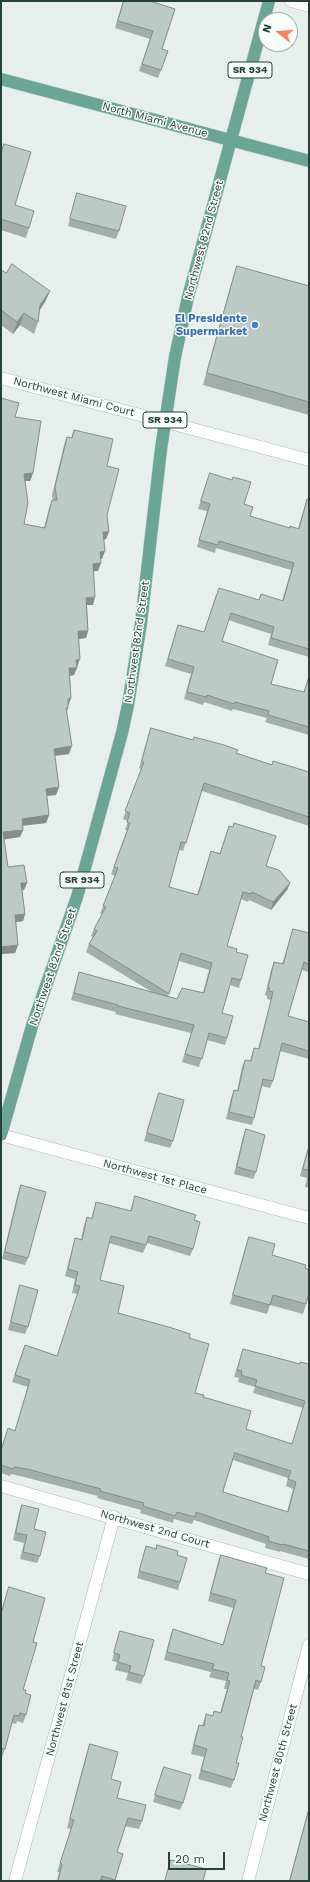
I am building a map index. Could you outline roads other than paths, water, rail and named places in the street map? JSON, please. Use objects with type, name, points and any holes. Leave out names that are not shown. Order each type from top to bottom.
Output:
[{"type":"main road","name":"SR 934","points":[[231,140],[269,1]]},
{"type":"main road","name":"North Miami Avenue","points":[[1,79],[309,161]]},
{"type":"main road","name":"Northwest 82nd Street","points":[[1,1135],[30,1032],[79,890],[122,733],[141,623],[165,421],[181,326],[231,140]]},
{"type":"street","points":[[291,1],[309,6]]},
{"type":"street","name":"Northwest Miami Court","points":[[1,378],[309,460]]},
{"type":"street","name":"Northwest 1st Place","points":[[1,1135],[309,1218]]},
{"type":"street","name":"Northwest 2nd Court","points":[[1,1486],[114,1517],[309,1574]]},
{"type":"street","name":"Northwest 81st Street","points":[[15,1881],[114,1517]]},
{"type":"street","name":"Northwest 80th Street","points":[[248,1881],[309,1645]]},
{"type":"place","name":"El Presidente Supermarket","points":[[255,325]]}]
